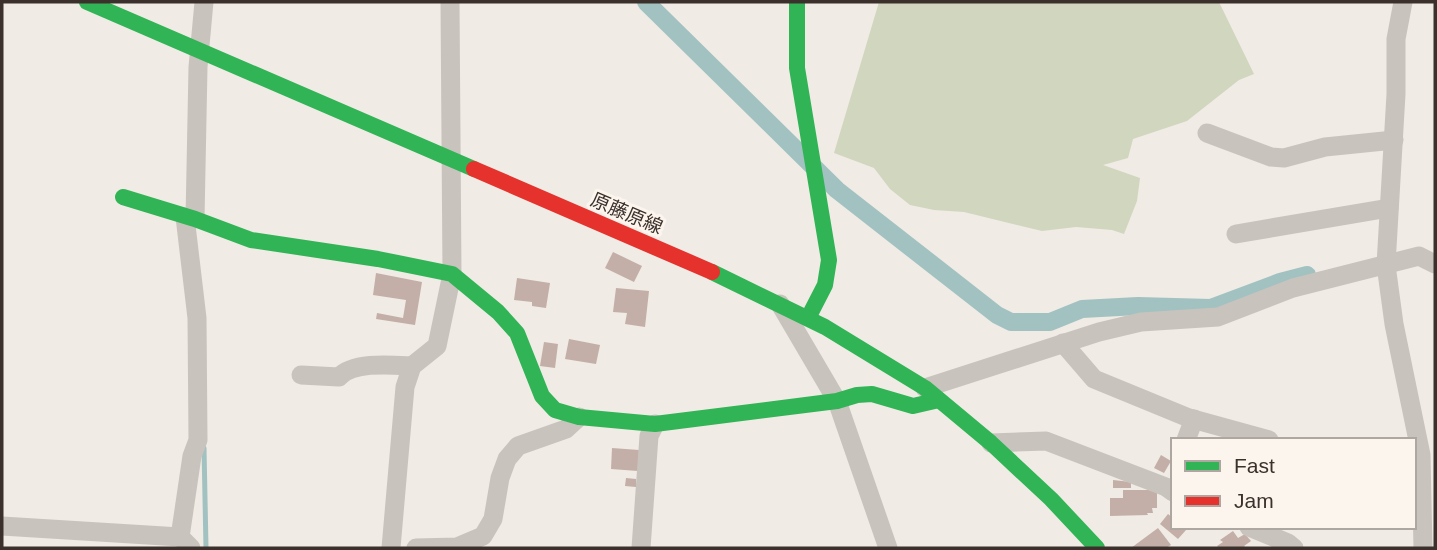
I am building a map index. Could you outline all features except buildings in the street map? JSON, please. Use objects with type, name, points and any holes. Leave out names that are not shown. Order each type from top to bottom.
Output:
[{"type":"street","name":"原藤原線","points":[[87,2],[808,318],[872,354],[932,394],[991,443],[1051,499],[1097,548]]},
{"type":"street","points":[[2,526],[185,543],[192,456],[198,440],[197,318],[190,218],[204,2]]},
{"type":"street","points":[[391,548],[405,387],[412,366],[437,346],[452,274],[450,2]]},
{"type":"street","points":[[797,2],[797,68],[830,270],[827,284],[808,318]]},
{"type":"street","points":[[1403,2],[1396,39],[1394,140],[1386,265],[1394,324],[1428,457],[1423,548]]},
{"type":"street","points":[[1207,133],[1271,157],[1284,158],[1325,147],[1394,140]]},
{"type":"street","points":[[123,197],[251,240],[378,259],[452,274],[498,312],[517,333],[542,396],[555,410],[579,417],[655,424],[837,401],[858,395],[873,394],[913,406],[932,394],[1063,343],[1141,322],[1218,317],[1293,288],[1419,256],[1435,264]]},
{"type":"street","points":[[1236,234],[1389,208]]},
{"type":"street","points":[[780,304],[837,401],[888,548]]},
{"type":"street","points":[[1063,343],[1094,379],[1194,419],[1262,438]]},
{"type":"street","points":[[301,375],[339,377],[344,371],[377,365],[412,366]]},
{"type":"street","points":[[416,548],[457,547],[482,536],[493,519],[500,478],[507,459],[518,446],[566,429],[579,417]]},
{"type":"street","points":[[1186,438],[1194,419]]},
{"type":"street","points":[[641,548],[649,436],[655,424]]},
{"type":"street","points":[[991,443],[1046,441],[1170,483]]},
{"type":"street","points":[[1254,529],[1289,543],[1294,548]]},
{"type":"green space","points":[[879,2],[1219,2],[1254,74],[1239,80],[1187,121],[1133,139],[1128,158],[1103,165],[1140,178],[1137,201],[1124,234],[1112,230],[1076,227],[1042,231],[964,212],[910,205],[890,189],[874,168],[834,153]]},
{"type":"waterway","points":[[646,2],[837,190],[997,315],[1011,322],[1050,322],[1082,309],[1138,306],[1211,308],[1280,282],[1307,275]]},
{"type":"waterway","points":[[204,448],[206,548]]},
{"type":"traffic: fast","points":[[87,2],[474,169]]},
{"type":"traffic: fast","points":[[797,2],[797,68],[829,260],[825,285],[808,318]]},
{"type":"traffic: fast","points":[[123,197],[251,240],[378,259],[452,274],[498,312],[517,333],[542,396],[555,410],[579,417],[655,424],[837,401],[857,395],[872,394],[913,406],[939,400]]},
{"type":"traffic: fast","points":[[712,272],[825,327],[925,388],[991,443],[1051,499],[1097,548]]},
{"type":"traffic: jam","points":[[474,169],[712,272]]}]
